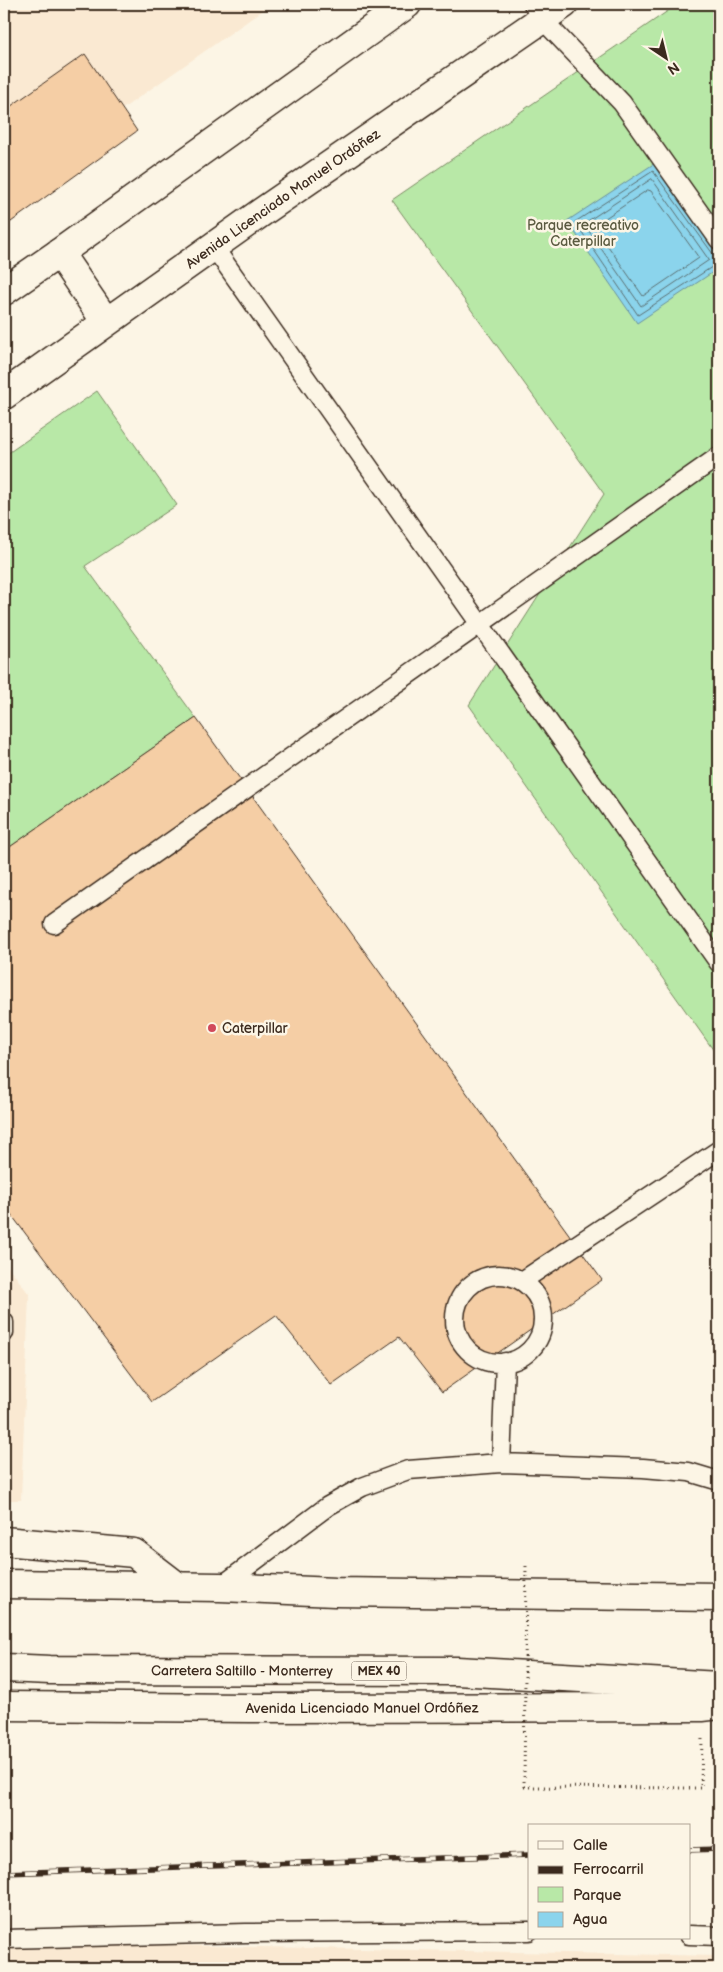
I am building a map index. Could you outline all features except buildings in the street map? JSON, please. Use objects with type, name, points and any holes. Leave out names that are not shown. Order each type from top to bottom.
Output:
[{"type":"main road","points":[[4,291],[407,4]]},
{"type":"main road","name":"Avenida Licenciado Manuel Ordóñez","points":[[4,395],[547,9]]},
{"type":"main road","points":[[59,253],[106,322]]},
{"type":"main road","points":[[4,1541],[134,1553],[178,1586]]},
{"type":"main road","points":[[16,1584],[220,1587],[335,1592],[719,1597]]},
{"type":"main road","name":"Carretera Saltillo - Monterrey","points":[[4,1668],[50,1670],[457,1671],[719,1686]]},
{"type":"main road","name":"Avenida Licenciado Manuel Ordóñez","points":[[4,1706],[250,1708],[711,1706]]},
{"type":"lane","points":[[547,9],[622,103],[719,240]]},
{"type":"lane","points":[[213,246],[719,963]]},
{"type":"lane","points":[[54,924],[719,456]]},
{"type":"lane","points":[[522,1281],[719,1150]]},
{"type":"lane","points":[[493,1275],[508,1276],[522,1281],[534,1292],[541,1305],[543,1320],[540,1335],[532,1348],[520,1357],[505,1362],[490,1362],[476,1356],[464,1346],[457,1333],[455,1317],[458,1302],[466,1290],[479,1280],[493,1275]]},
{"type":"lane","points":[[4,1322],[4,1333]]},
{"type":"lane","points":[[501,1463],[505,1362]]},
{"type":"lane","points":[[220,1587],[328,1506],[362,1488],[408,1470],[501,1463],[643,1468],[689,1472],[719,1481]]},
{"type":"lane","points":[[4,1939],[246,1933],[528,1931]]},
{"type":"lane","points":[[690,1935],[719,1936]]},
{"type":"path","points":[[526,1563],[524,1787],[701,1788],[711,1706]]},
{"type":"shaded area","points":[[4,4],[272,4],[4,192]]},
{"type":"shaded area","points":[[4,1261],[29,1294],[21,1500],[4,1500]]},
{"type":"shaded area","points":[[4,1942],[719,1956],[719,1968],[4,1968]]},
{"type":"green space","name":"Parque recreativo Caterpillar","points":[[678,4],[719,4],[719,1058],[469,705],[604,494],[392,200]]},
{"type":"green space","points":[[97,391],[177,505],[85,566],[196,718],[4,851],[4,456]]},
{"type":"water","points":[[655,163],[719,254],[719,268],[637,323],[567,221]]},
{"type":"railway","points":[[690,1850],[719,1849]]},
{"type":"railway","points":[[4,1873],[528,1855]]},
{"type":"place","name":"Caterpillar","points":[[212,1028]]}]
